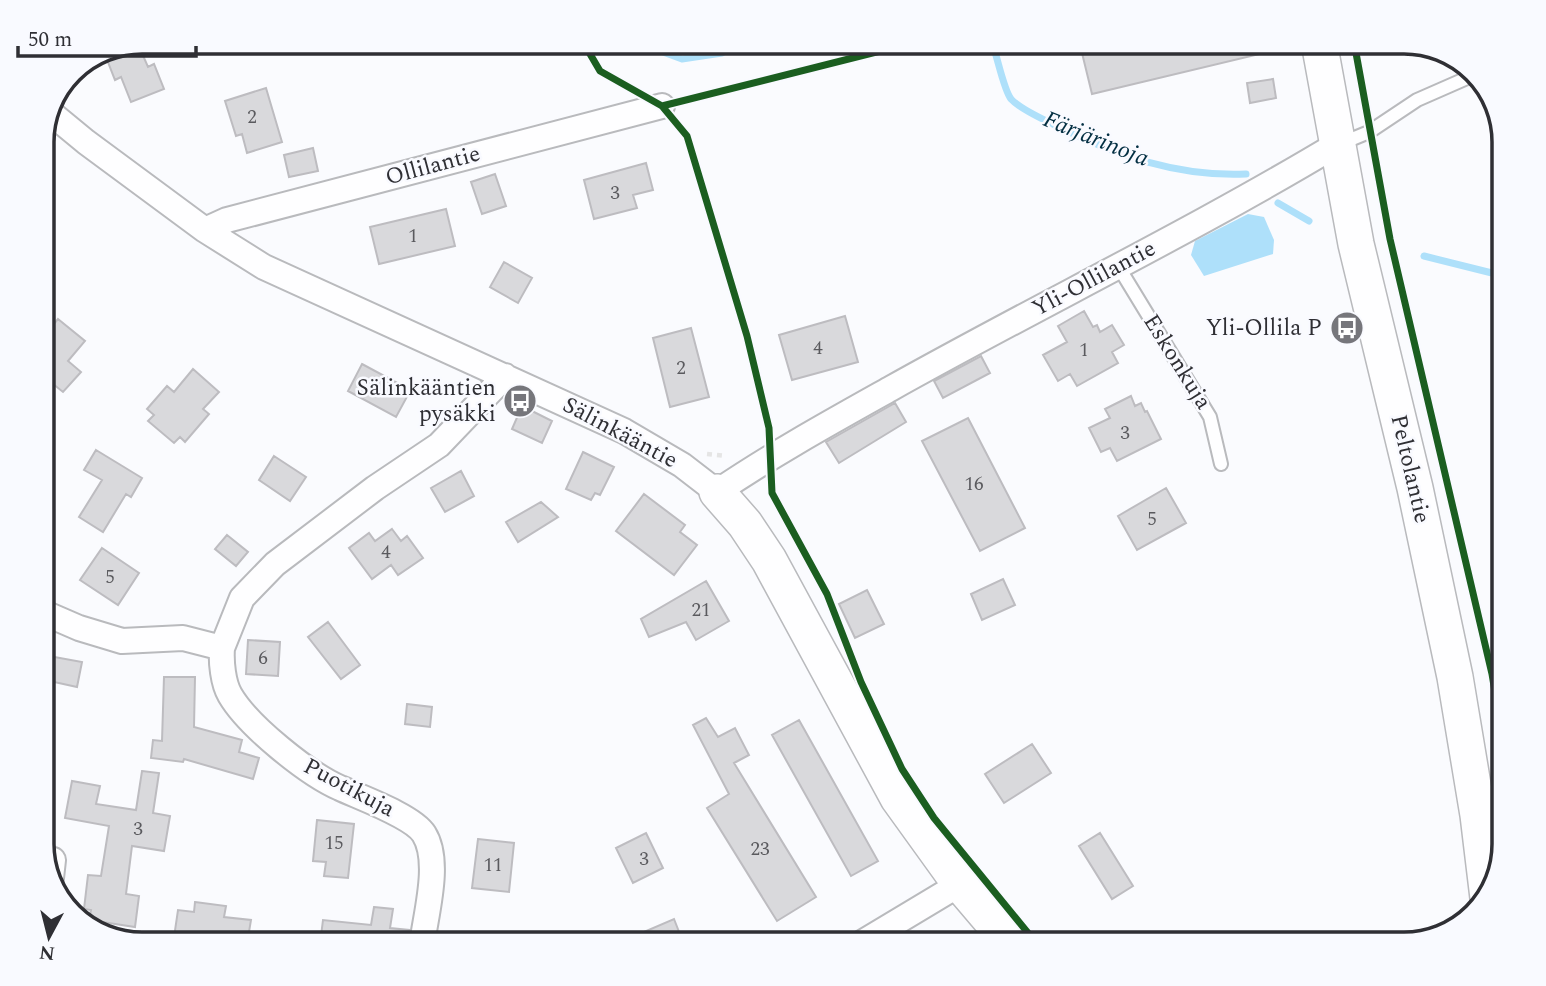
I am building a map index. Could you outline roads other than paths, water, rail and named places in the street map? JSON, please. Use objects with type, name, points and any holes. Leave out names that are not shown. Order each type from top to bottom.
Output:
[{"type":"main road","name":"Peltolantie","points":[[1321,54],[1356,244],[1415,488],[1455,677],[1485,877]]},
{"type":"main road","name":"Sälinkääntie","points":[[717,492],[745,524],[769,560],[898,798],[960,884],[1001,932]]},
{"type":"street","name":"Ollilantie","points":[[205,230],[228,220],[662,106]]},
{"type":"street","name":"Sälinkääntie","points":[[57,118],[205,230],[264,267],[624,431],[682,465],[717,492]]},
{"type":"street","name":"Yli-Ollilantie","points":[[717,492],[769,457],[927,368],[1118,267],[1336,145]]},
{"type":"street","name":"Puotikuja","points":[[424,932],[433,862],[424,832],[402,816],[335,786],[290,756],[259,730],[229,695],[221,662],[222,648],[242,598],[275,564],[375,488],[439,445],[505,376]]},
{"type":"street","points":[[54,617],[122,641],[183,638],[222,648]]},
{"type":"street","points":[[880,932],[960,884]]},
{"type":"lane","name":"Yli-Ollilantie","points":[[1336,145],[1369,132],[1417,100],[1465,79]]},
{"type":"lane","name":"Eskonkuja","points":[[1118,267],[1210,417],[1221,464]]},
{"type":"water","points":[[1248,214],[1264,217],[1274,240],[1273,254],[1204,276],[1191,255],[1195,241]]},
{"type":"waterway","name":"Färjärinoja","points":[[668,54],[682,59],[715,54]]},
{"type":"waterway","name":"Färjärinoja","points":[[996,54],[1011,99],[1020,107],[1080,137],[1126,155],[1172,168],[1246,174]]},
{"type":"waterway","name":"Färjärinoja","points":[[1278,203],[1309,221]]},
{"type":"waterway","name":"Färjärinoja","points":[[1424,256],[1492,273]]},
{"type":"place","name":"Yli-Ollila P","points":[[1347,328]]},
{"type":"place","name":"Sälinkääntien pysäkki","points":[[520,401]]}]
